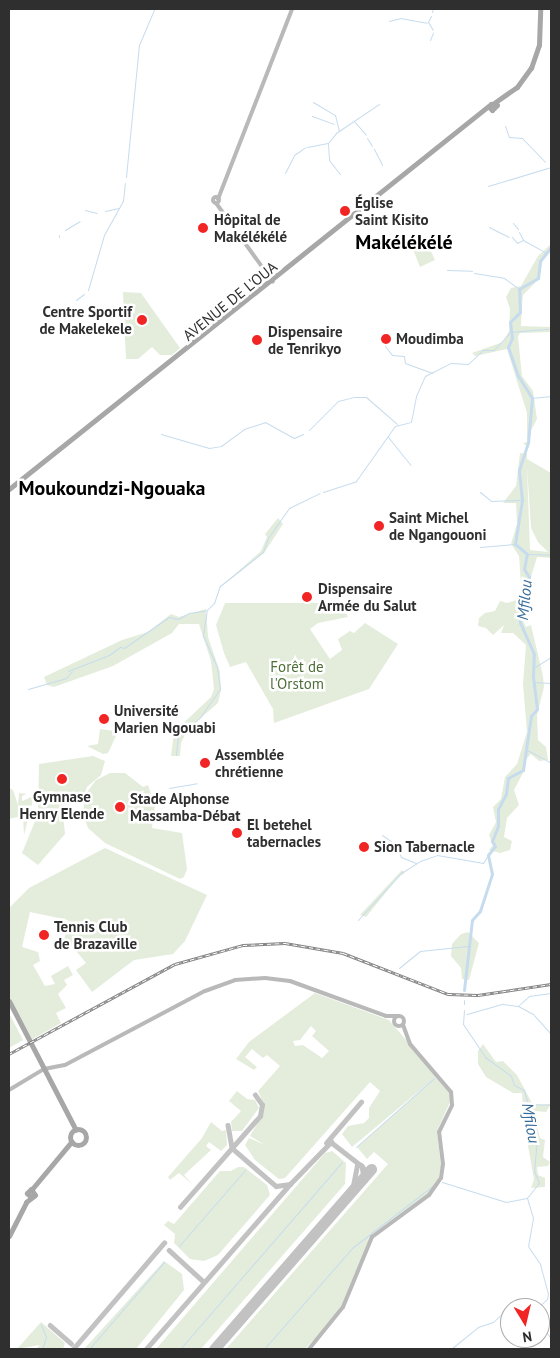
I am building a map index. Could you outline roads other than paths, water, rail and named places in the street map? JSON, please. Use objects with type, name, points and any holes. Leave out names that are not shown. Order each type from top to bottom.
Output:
[{"type":"main road","points":[[273,281],[217,200],[292,9]]},
{"type":"main road","name":"AVENUE DE L'OUA","points":[[9,491],[522,82],[533,63],[539,41],[540,9]]},
{"type":"main road","points":[[9,1090],[45,1069],[65,1065],[211,988],[241,979],[265,978],[290,981],[386,1016],[401,1026],[405,1035],[451,1092],[452,1105],[438,1132],[443,1164],[441,1178],[429,1195],[372,1237],[343,1307],[309,1349]]},
{"type":"main road","points":[[9,1001],[45,1069],[74,1130],[74,1143],[33,1190],[9,1232]]},
{"type":"main road","points":[[9,1007],[45,1069]]},
{"type":"main road","points":[[386,1016],[398,1016],[404,1019],[401,1026]]},
{"type":"main road","points":[[394,1022],[398,1016]]},
{"type":"main road","points":[[74,1130],[84,1132],[86,1137],[81,1144],[74,1143]]},
{"type":"main road","points":[[9,1236],[29,1196]]},
{"type":"waterway","points":[[126,177],[139,45],[154,9]]},
{"type":"waterway","points":[[431,16],[428,22],[433,30]]},
{"type":"waterway","points":[[389,21],[400,18],[427,23]]},
{"type":"waterway","points":[[430,40],[433,33]]},
{"type":"waterway","points":[[313,102],[335,115],[339,131]]},
{"type":"waterway","points":[[307,147],[328,143],[336,133],[379,104]]},
{"type":"waterway","points":[[312,116],[334,124]]},
{"type":"waterway","points":[[354,121],[366,135]]},
{"type":"waterway","points":[[505,126],[509,137],[522,138],[545,162]]},
{"type":"waterway","points":[[367,138],[372,146]]},
{"type":"waterway","points":[[328,144],[329,160],[340,174]]},
{"type":"waterway","points":[[285,173],[294,155],[306,147]]},
{"type":"waterway","points":[[374,149],[382,165]]},
{"type":"waterway","points":[[488,186],[551,167]]},
{"type":"waterway","points":[[88,290],[104,235],[123,201],[125,183]]},
{"type":"waterway","points":[[105,211],[119,208]]},
{"type":"waterway","points":[[85,210],[97,213]]},
{"type":"waterway","points":[[65,230],[80,221]]},
{"type":"waterway","points":[[513,223],[518,229]]},
{"type":"waterway","points":[[489,227],[509,237]]},
{"type":"waterway","points":[[519,232],[523,240]]},
{"type":"waterway","points":[[512,237],[517,243],[523,240],[545,252]]},
{"type":"waterway","name":"Mfilou","points":[[464,990],[472,920],[480,911],[492,874],[488,855],[495,846],[492,841],[498,826],[498,809],[506,794],[508,778],[523,770],[531,716],[537,709],[533,677],[534,654],[520,623],[520,611],[528,590],[525,589],[529,577],[524,569],[527,554],[515,544],[522,500],[519,470],[528,443],[532,398],[518,376],[508,347],[512,338],[510,322],[520,312],[519,289],[538,278],[540,261],[551,247]]},
{"type":"waterway","points":[[447,270],[472,271]]},
{"type":"waterway","points":[[474,273],[504,278],[519,289]]},
{"type":"waterway","points":[[76,300],[84,294]]},
{"type":"waterway","points":[[323,492],[356,481],[395,426],[411,422],[416,396],[425,376],[451,363],[468,364],[483,350],[494,350],[510,332],[548,329]]},
{"type":"waterway","points":[[385,346],[392,355],[404,356],[405,363],[432,373]]},
{"type":"waterway","points":[[532,398],[551,396]]},
{"type":"waterway","points":[[309,430],[338,401],[354,397],[366,397],[397,424]]},
{"type":"waterway","points":[[161,434],[209,448],[221,446],[244,429],[265,422],[294,438],[303,434]]},
{"type":"waterway","points":[[388,437],[411,465]]},
{"type":"waterway","points":[[480,492],[491,501],[522,500]]},
{"type":"waterway","points":[[68,671],[109,655],[120,647],[124,648],[169,617],[178,619],[189,613],[207,610],[214,603],[220,586],[263,552],[268,538],[289,508],[320,493]]},
{"type":"waterway","points":[[480,547],[515,544]]},
{"type":"waterway","points":[[527,554],[551,555]]},
{"type":"waterway","points":[[176,755],[178,737],[201,716],[220,689],[217,667],[203,635],[207,611]]},
{"type":"waterway","points":[[535,667],[551,657]]},
{"type":"waterway","points":[[28,689],[66,678],[72,671]]},
{"type":"waterway","points":[[534,682],[551,683]]},
{"type":"waterway","points":[[527,750],[551,763]]},
{"type":"waterway","points":[[169,788],[197,783]]},
{"type":"waterway","points":[[382,835],[395,844],[401,857],[416,863]]},
{"type":"waterway","points":[[358,920],[401,873],[420,861],[437,855],[483,863],[488,855]]},
{"type":"waterway","points":[[399,968],[420,951],[468,946]]},
{"type":"waterway","points":[[518,1006],[529,996],[551,993]]},
{"type":"waterway","points":[[467,1014],[503,1004],[518,1006],[533,1014],[551,1034]]},
{"type":"waterway","name":"Mfilou","points":[[464,1010],[463,1024],[485,1057],[511,1076],[514,1085],[524,1090],[537,1138],[534,1171],[539,1183],[527,1198],[533,1218],[528,1246],[540,1264],[548,1293],[547,1298]]},
{"type":"waterway","points":[[356,1147],[434,1078]]},
{"type":"waterway","points":[[527,1104],[551,1105]]},
{"type":"waterway","points":[[180,1349],[342,1162]]},
{"type":"waterway","points":[[179,1246],[245,1170]]},
{"type":"waterway","points":[[442,1182],[506,1202],[527,1198]]},
{"type":"waterway","points":[[264,1349],[352,1248],[435,1184]]},
{"type":"waterway","points":[[89,1349],[164,1262]]},
{"type":"waterway","name":"Mfilou","points":[[451,1349],[478,1327],[493,1322],[500,1316]]},
{"type":"waterway","points":[[41,1325],[46,1337],[42,1349]]},
{"type":"railway","points":[[9,1054],[175,964],[243,945],[285,943],[343,953],[448,994],[478,995],[551,984]]},
{"type":"place","name":"Église Saint Kisito","points":[[345,211]]},
{"type":"place","name":"Hôpital de Makélékélé","points":[[203,228]]},
{"type":"place","name":"Centre Sportif de Makelekele","points":[[142,320]]},
{"type":"place","name":"Moudimba","points":[[386,339]]},
{"type":"place","name":"Dispensaire de Tenrikyo","points":[[257,340]]},
{"type":"place","name":"Saint Michel de Ngangouoni","points":[[379,526]]},
{"type":"place","name":"Dispensaire Armée du Salut","points":[[307,597]]},
{"type":"place","name":"Université Marien Ngouabi","points":[[104,719]]},
{"type":"place","name":"Assemblée chrétienne","points":[[205,763]]},
{"type":"place","name":"Gymnase Henry Elende","points":[[62,779]]},
{"type":"place","name":"Stade Alphonse Massamba-Débat","points":[[120,807]]},
{"type":"place","name":"El betehel tabernacles","points":[[237,833]]},
{"type":"place","name":"Sion Tabernacle","points":[[364,847]]},
{"type":"place","name":"Tennis Club de Brazaville","points":[[44,935]]},
{"type":"district","name":"Makélékélé","points":[[404,242]]},
{"type":"district","name":"Moukoundzi-Ngouaka","points":[[112,488]]},
{"type":"park label","name":"Forêt de l'Orstom","points":[[297,674]]}]
